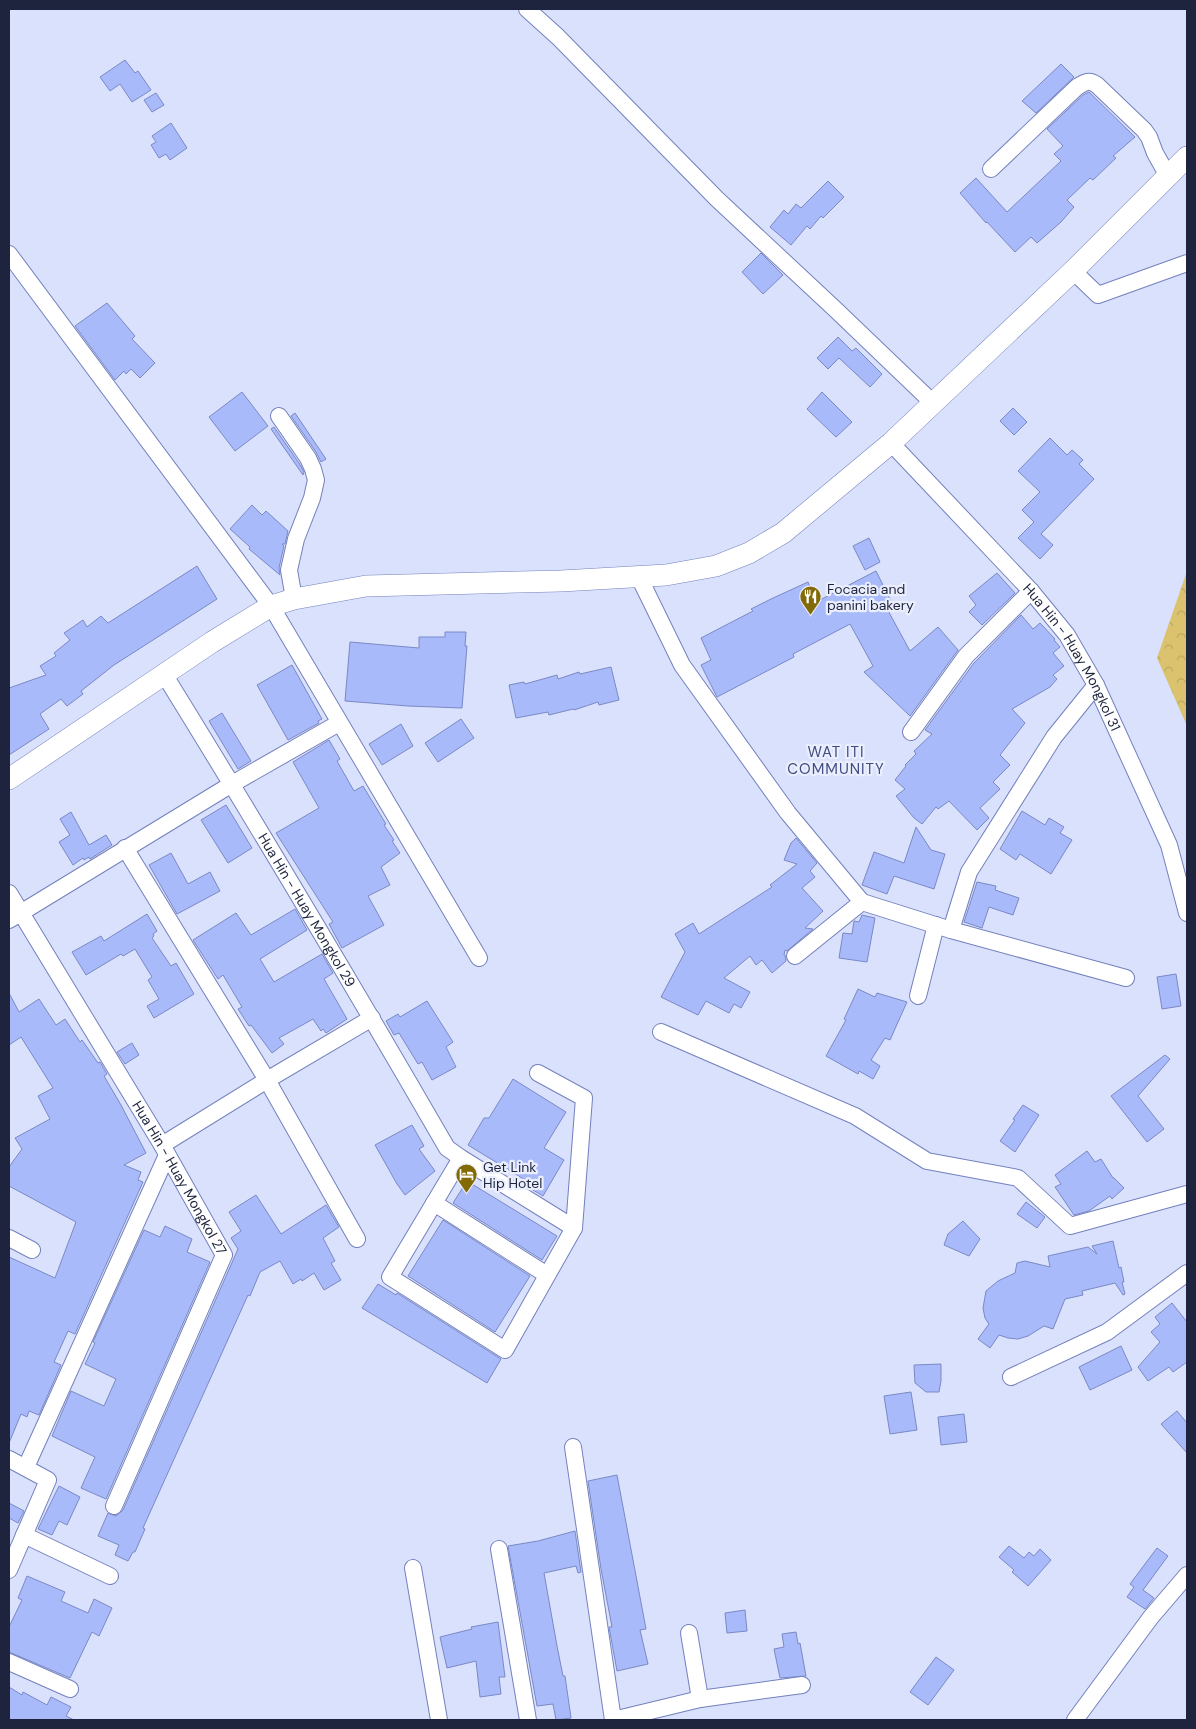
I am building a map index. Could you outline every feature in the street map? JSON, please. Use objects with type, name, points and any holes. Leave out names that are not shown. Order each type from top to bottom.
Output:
[{"type":"main road","points":[[9,779],[212,642],[271,606],[294,599],[366,586],[561,581],[666,575],[716,566],[749,553],[783,534],[891,443],[1073,271],[1187,157]]},
{"type":"street","points":[[527,9],[558,37],[717,199],[933,404]]},
{"type":"street","points":[[991,170],[1077,87],[1088,81],[1097,85],[1144,130],[1168,176]]},
{"type":"street","points":[[9,254],[271,606],[479,958]]},
{"type":"street","points":[[1073,271],[1098,295],[1187,263]]},
{"type":"street","points":[[280,416],[308,458],[316,480],[312,498],[296,539],[289,570],[294,599]]},
{"type":"street","name":"Hua Hin - Huay Mongkol 31","points":[[891,443],[1031,591],[1067,635],[1096,685],[1169,845],[1187,913]]},
{"type":"street","points":[[639,577],[682,665],[788,813],[862,902],[1126,978]]},
{"type":"street","points":[[911,732],[966,656],[1031,591]]},
{"type":"street","name":"Hua Hin - Huay Mongkol 29","points":[[164,674],[372,1018],[447,1148],[461,1158]]},
{"type":"street","points":[[918,996],[944,927],[969,872],[1054,737],[1096,685]]},
{"type":"street","points":[[15,916],[232,784],[339,723]]},
{"type":"street","points":[[125,848],[267,1080],[357,1239]]},
{"type":"street","name":"Hua Hin - Huay Mongkol 27","points":[[9,893],[15,916],[165,1150],[224,1255],[114,1506]]},
{"type":"street","points":[[795,956],[862,902]]},
{"type":"street","points":[[26,1468],[165,1150],[267,1080],[372,1018]]},
{"type":"street","points":[[661,1032],[855,1116],[927,1161],[1018,1178],[1070,1226],[1187,1194]]},
{"type":"street","points":[[538,1073],[584,1098],[574,1228],[504,1350],[390,1277],[461,1158],[574,1228]]},
{"type":"street","points":[[434,1203],[548,1275]]},
{"type":"street","points":[[9,1238],[32,1250]]},
{"type":"street","points":[[1011,1377],[1107,1332],[1187,1273]]},
{"type":"street","points":[[573,1446],[613,1720],[700,1699],[802,1685]]},
{"type":"street","points":[[9,1459],[48,1480],[9,1570]]},
{"type":"street","points":[[24,1535],[110,1576]]},
{"type":"street","points":[[499,1549],[528,1720]]},
{"type":"street","points":[[413,1568],[439,1720]]},
{"type":"street","points":[[1074,1720],[1152,1617],[1187,1575]]},
{"type":"street","points":[[689,1633],[700,1699]]},
{"type":"street","points":[[9,1662],[70,1689]]},
{"type":"green space","points":[[1187,571],[1187,726],[1157,658]]},
{"type":"building","points":[[125,60],[135,73],[138,71],[151,90],[132,102],[120,84],[110,91],[100,77]]},
{"type":"building","points":[[1061,64],[1074,77],[1036,113],[1022,101]]},
{"type":"building","points":[[1089,92],[1135,137],[1113,156],[1116,158],[1093,180],[1090,178],[1067,200],[1074,207],[1061,222],[1037,243],[1031,237],[1015,252],[960,193],[976,178],[1007,212],[1061,161],[1054,154],[1063,146],[1047,129],[1083,95]]},
{"type":"building","points":[[156,93],[164,105],[152,112],[144,100]]},
{"type":"building","points":[[171,123],[187,148],[170,160],[166,154],[159,158],[151,145],[156,142],[152,136]]},
{"type":"building","points":[[828,181],[844,197],[823,218],[821,216],[810,229],[807,226],[791,245],[770,227],[784,210],[788,214],[796,204],[801,208]]},
{"type":"building","points":[[761,253],[783,275],[763,294],[742,272]]},
{"type":"building","points":[[107,303],[135,336],[132,339],[155,363],[140,378],[131,369],[126,374],[124,371],[115,380],[75,326]]},
{"type":"building","points":[[838,337],[852,351],[856,348],[882,374],[870,387],[839,358],[828,369],[817,358]]},
{"type":"building","points":[[242,392],[268,426],[235,451],[209,417]]},
{"type":"building","points":[[822,392],[852,422],[836,437],[807,409]]},
{"type":"building","points":[[1013,408],[1027,422],[1014,435],[1000,421]]},
{"type":"building","points":[[295,413],[326,459],[321,462],[291,416]]},
{"type":"building","points":[[274,427],[299,463],[304,472],[303,475],[271,429]]},
{"type":"building","points":[[1050,438],[1067,455],[1072,450],[1083,460],[1079,464],[1094,479],[1041,534],[1053,545],[1040,559],[1018,538],[1034,522],[1022,510],[1040,492],[1018,471]]},
{"type":"building","points":[[252,505],[262,515],[266,511],[288,531],[285,544],[282,544],[284,546],[279,568],[280,575],[249,549],[250,547],[230,529]]},
{"type":"building","points":[[869,538],[880,562],[865,570],[853,546]]},
{"type":"building","points":[[197,566],[217,599],[114,665],[81,691],[83,694],[67,706],[61,699],[40,714],[49,729],[9,755],[9,688],[46,675],[40,666],[56,656],[54,653],[70,640],[64,633],[83,620],[87,627],[101,616],[108,623]]},
{"type":"building","points":[[876,571],[892,603],[886,607],[910,651],[938,627],[958,650],[910,716],[864,672],[873,666],[850,624],[793,654],[794,657],[717,697],[701,665],[711,660],[701,638],[753,611],[751,609],[808,582],[816,602]]},
{"type":"building","points":[[997,573],[1015,593],[982,625],[969,612],[976,605],[969,596]]},
{"type":"building","points":[[1021,615],[1033,629],[1040,623],[1055,639],[1060,647],[1053,653],[1064,666],[1053,675],[1057,679],[1050,687],[1012,709],[1025,723],[1000,755],[1010,765],[993,782],[1000,789],[980,808],[989,818],[977,830],[949,801],[938,809],[936,807],[922,824],[914,818],[896,796],[905,789],[895,780],[905,765],[916,754],[914,751],[932,734],[925,730],[974,663]]},
{"type":"building","points":[[445,632],[466,632],[465,646],[467,646],[462,708],[345,701],[350,642],[419,648],[419,637],[445,637]]},
{"type":"building","points":[[292,665],[322,719],[318,721],[319,723],[288,740],[257,685]]},
{"type":"building","points":[[611,667],[619,700],[599,705],[598,702],[574,710],[549,715],[548,712],[516,718],[509,685],[524,682],[525,684],[557,675],[558,679],[579,672],[580,674]]},
{"type":"building","points":[[222,713],[251,761],[238,769],[209,721]]},
{"type":"building","points":[[461,719],[474,738],[438,762],[425,743]]},
{"type":"building","points":[[401,724],[413,746],[382,765],[369,744]]},
{"type":"building","points":[[329,740],[340,759],[337,761],[354,791],[363,786],[386,824],[384,825],[400,853],[381,867],[390,885],[368,896],[384,925],[342,948],[329,924],[333,922],[276,833],[319,808],[293,762]]},
{"type":"building","points":[[226,805],[252,848],[228,863],[201,820]]},
{"type":"building","points":[[1022,811],[1045,825],[1049,818],[1064,827],[1060,833],[1072,840],[1051,874],[1020,854],[1016,860],[1000,849]]},
{"type":"building","points":[[71,812],[89,845],[106,835],[112,845],[90,859],[89,857],[84,860],[83,858],[73,865],[59,842],[70,835],[60,819]]},
{"type":"building","points":[[916,827],[931,850],[945,854],[934,889],[894,876],[887,894],[862,885],[874,852],[904,863]]},
{"type":"building","points":[[796,838],[817,863],[810,871],[815,877],[802,888],[823,911],[805,928],[813,929],[787,951],[785,950],[786,961],[772,973],[762,960],[756,965],[750,956],[724,978],[750,992],[741,1008],[734,1004],[729,1013],[706,1001],[698,1015],[661,997],[685,952],[675,934],[693,923],[699,934],[772,887],[770,885],[797,864],[784,860],[791,843]]},
{"type":"building","points":[[171,853],[188,884],[210,872],[220,891],[177,914],[149,865]]},
{"type":"building","points":[[977,882],[996,886],[995,890],[1019,898],[1013,915],[989,907],[982,928],[964,922]]},
{"type":"building","points":[[295,909],[307,930],[260,959],[274,982],[322,954],[333,973],[324,979],[347,1019],[326,1033],[323,1029],[321,1031],[313,1019],[279,1038],[284,1044],[272,1053],[251,1025],[249,1026],[238,1009],[242,1007],[223,975],[218,979],[193,940],[236,913],[251,935]]},
{"type":"building","points":[[147,914],[157,931],[153,934],[152,938],[171,966],[176,963],[194,994],[154,1018],[147,1006],[159,999],[148,980],[152,977],[135,949],[123,956],[121,954],[86,975],[72,952],[101,936],[104,941]]},
{"type":"building","points":[[862,915],[875,918],[867,962],[839,958],[843,933],[852,934],[854,921],[859,922]]},
{"type":"building","points":[[1176,974],[1181,1006],[1162,1009],[1157,977]]},
{"type":"building","points":[[858,989],[875,997],[877,993],[907,1002],[890,1040],[885,1038],[871,1060],[880,1066],[873,1079],[859,1071],[858,1074],[826,1056],[846,1020],[844,1019]]},
{"type":"building","points":[[9,993],[19,1012],[39,999],[56,1025],[65,1019],[80,1042],[82,1040],[98,1063],[100,1062],[107,1074],[104,1076],[146,1153],[124,1165],[141,1172],[138,1180],[143,1182],[75,1334],[68,1331],[54,1362],[61,1365],[39,1415],[29,1411],[27,1417],[21,1414],[9,1443],[9,1257],[55,1278],[76,1222],[9,1186],[9,1167],[22,1149],[15,1138],[50,1119],[38,1096],[53,1088],[21,1037],[9,1045]]},
{"type":"building","points":[[427,1001],[453,1042],[446,1047],[456,1067],[432,1080],[422,1062],[418,1064],[399,1033],[394,1035],[386,1021],[398,1014],[400,1017]]},
{"type":"building","points":[[132,1043],[139,1055],[125,1064],[117,1052]]},
{"type":"building","points":[[1165,1055],[1170,1059],[1138,1096],[1164,1129],[1147,1142],[1111,1096]]},
{"type":"building","points":[[513,1079],[566,1112],[544,1148],[564,1160],[543,1196],[523,1184],[525,1180],[468,1145],[484,1118],[489,1118]]},
{"type":"building","points":[[1023,1105],[1039,1115],[1015,1152],[1000,1141]]},
{"type":"building","points":[[412,1125],[424,1146],[419,1149],[435,1171],[405,1195],[375,1145]]},
{"type":"building","points":[[1087,1151],[1095,1162],[1101,1159],[1113,1178],[1124,1188],[1112,1199],[1110,1196],[1089,1211],[1074,1215],[1055,1187],[1061,1184],[1055,1175]]},
{"type":"building","points":[[467,1181],[557,1236],[542,1260],[453,1203]]},
{"type":"building","points":[[256,1195],[281,1234],[326,1205],[339,1227],[323,1238],[335,1261],[331,1263],[341,1280],[324,1290],[314,1273],[302,1281],[301,1279],[293,1284],[280,1261],[260,1272],[143,1528],[145,1529],[135,1552],[133,1552],[128,1561],[115,1555],[119,1545],[98,1536],[108,1513],[116,1516],[123,1510],[238,1249],[231,1238],[241,1231],[229,1212]]},
{"type":"building","points":[[1026,1202],[1045,1217],[1037,1228],[1017,1214]]},
{"type":"building","points":[[443,1220],[530,1276],[495,1332],[408,1276]]},
{"type":"building","points":[[963,1221],[980,1239],[969,1256],[944,1245],[948,1234]]},
{"type":"building","points":[[165,1226],[192,1239],[187,1252],[210,1262],[106,1499],[81,1488],[95,1457],[52,1436],[71,1391],[104,1406],[116,1379],[85,1364],[95,1343],[93,1342],[144,1230],[160,1237]]},
{"type":"building","points":[[1113,1241],[1119,1268],[1121,1267],[1125,1294],[1123,1295],[1115,1283],[1082,1291],[1083,1295],[1065,1299],[1053,1329],[1044,1326],[1028,1336],[1018,1339],[999,1335],[990,1348],[978,1339],[989,1324],[985,1318],[983,1308],[986,1291],[998,1281],[1015,1273],[1017,1263],[1025,1261],[1050,1267],[1048,1256],[1088,1247],[1097,1254],[1092,1246]]},
{"type":"building","points":[[378,1284],[396,1295],[397,1293],[501,1359],[487,1383],[362,1308]]},
{"type":"building","points":[[1172,1303],[1187,1322],[1187,1362],[1173,1372],[1169,1367],[1148,1381],[1138,1367],[1160,1342],[1151,1332],[1160,1324],[1155,1317]]},
{"type":"building","points":[[1121,1346],[1132,1370],[1090,1390],[1079,1367]]},
{"type":"building","points":[[941,1364],[939,1392],[926,1392],[915,1383],[914,1365]]},
{"type":"building","points":[[911,1392],[917,1430],[890,1434],[884,1396]]},
{"type":"building","points":[[1177,1411],[1187,1423],[1187,1453],[1161,1424]]},
{"type":"building","points":[[964,1414],[967,1442],[941,1445],[938,1417]]},
{"type":"building","points":[[617,1475],[646,1629],[640,1630],[648,1664],[617,1671],[609,1627],[612,1627],[588,1481]]},
{"type":"building","points":[[59,1486],[80,1497],[67,1525],[59,1521],[52,1535],[38,1529]]},
{"type":"building","points":[[9,1503],[24,1511],[18,1523],[9,1518]]},
{"type":"building","points":[[575,1531],[581,1572],[578,1573],[576,1566],[544,1573],[563,1676],[565,1676],[571,1718],[556,1720],[553,1704],[537,1706],[508,1546],[538,1541]]},
{"type":"building","points":[[1009,1546],[1024,1558],[1029,1552],[1034,1556],[1040,1549],[1051,1560],[1028,1586],[999,1557]]},
{"type":"building","points":[[1157,1548],[1168,1556],[1143,1590],[1154,1598],[1145,1609],[1127,1597],[1134,1587],[1130,1584]]},
{"type":"building","points":[[27,1576],[65,1592],[61,1601],[88,1613],[94,1599],[112,1608],[99,1636],[92,1632],[70,1678],[9,1652],[9,1627],[22,1600],[18,1598]]},
{"type":"building","points":[[745,1610],[747,1631],[727,1633],[725,1613]]},
{"type":"building","points":[[498,1622],[505,1677],[499,1677],[501,1694],[480,1697],[476,1661],[447,1668],[440,1637],[472,1629],[471,1627]]},
{"type":"building","points":[[796,1632],[806,1676],[780,1678],[774,1649],[784,1647],[782,1634]]},
{"type":"building","points":[[936,1657],[954,1670],[928,1705],[910,1692]]},
{"type":"building","points":[[9,1687],[22,1695],[23,1692],[47,1705],[51,1697],[71,1707],[66,1716],[74,1720],[9,1720]]},
{"type":"place","name":"Focacia and panini bakery","points":[[811,616]]},
{"type":"place","name":"Get Link Hip Hotel","points":[[467,1194]]},
{"type":"district","name":"WAT ITI COMMUNITY","points":[[836,760]]}]
